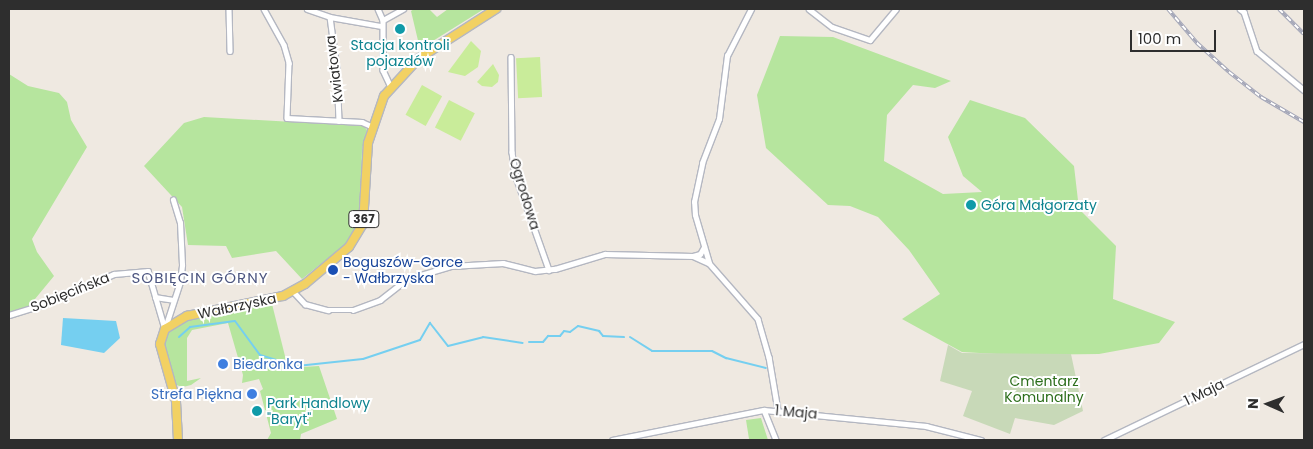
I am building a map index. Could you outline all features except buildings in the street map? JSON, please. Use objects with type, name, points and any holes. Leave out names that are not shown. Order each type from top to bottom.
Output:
[{"type":"main road","name":"Wałbrzyska","points":[[165,330],[182,318],[272,299],[293,291],[327,266],[358,236],[365,210],[366,162],[371,126],[391,87],[418,58],[496,9]]},
{"type":"main road","points":[[165,330],[160,344],[176,401],[178,440]]},
{"type":"street","points":[[229,9],[230,51]]},
{"type":"street","points":[[264,9],[284,45],[289,63],[287,118],[339,121],[371,126]]},
{"type":"street","points":[[307,9],[330,17],[381,26]]},
{"type":"street","points":[[378,9],[382,20],[383,70],[391,87]]},
{"type":"street","points":[[382,20],[403,9]]},
{"type":"street","points":[[751,9],[727,56],[719,119],[702,164],[696,192],[694,215],[709,263],[758,318],[769,356],[778,410]]},
{"type":"street","points":[[810,9],[832,27],[870,40],[896,9]]},
{"type":"street","points":[[1240,9],[1244,12],[1256,51],[1304,90]]},
{"type":"street","name":"Kwiatowa","points":[[330,17],[337,69],[339,121]]},
{"type":"street","name":"Ogrodowa","points":[[511,57],[514,87],[512,152],[515,174],[548,270]]},
{"type":"street","points":[[165,330],[180,282],[182,248],[180,223],[172,200]]},
{"type":"street","points":[[293,291],[305,304],[328,310],[353,310],[380,300],[407,280],[451,266],[503,263],[535,271],[548,270],[605,254],[693,256],[700,254],[704,247]]},
{"type":"street","points":[[693,256],[709,263]]},
{"type":"street","name":"Sobięcińska","points":[[9,315],[45,304],[114,274],[148,271],[165,330]]},
{"type":"street","points":[[155,297],[173,300]]},
{"type":"street","name":"1 Maja","points":[[1104,440],[1304,344]]},
{"type":"street","points":[[764,410],[776,440]]},
{"type":"street","name":"1 Maja","points":[[612,440],[764,410],[778,410],[926,426],[981,440]]},
{"type":"green space","points":[[414,9],[429,9],[437,17],[448,9],[484,9],[420,49],[411,11]]},
{"type":"green space","points":[[780,36],[833,37],[951,81],[935,88],[913,85],[887,115],[884,161],[943,194],[982,192],[963,176],[948,137],[970,100],[1025,118],[1074,166],[1079,209],[1116,246],[1113,299],[1175,322],[1159,343],[1099,354],[1015,355],[962,352],[902,319],[940,294],[909,250],[878,217],[850,206],[828,205],[766,148],[757,95]]},
{"type":"green space","points":[[471,41],[481,51],[478,67],[465,76],[448,72]]},
{"type":"green space","points":[[540,57],[542,97],[518,98],[516,58]]},
{"type":"green space","points":[[493,64],[499,75],[498,82],[492,87],[482,86],[477,82]]},
{"type":"green space","points":[[9,74],[28,86],[59,93],[67,102],[71,120],[87,147],[32,239],[37,252],[54,276],[35,299],[32,309],[9,315]]},
{"type":"green space","points":[[422,85],[442,96],[426,126],[406,115]]},
{"type":"green space","points":[[449,100],[475,113],[461,141],[435,128]]},
{"type":"green space","points":[[204,117],[364,126],[367,130],[362,149],[361,202],[357,226],[347,243],[302,279],[276,251],[232,258],[226,246],[188,245],[182,207],[144,166],[184,123]]},
{"type":"green space","points":[[272,304],[288,368],[319,366],[337,419],[301,434],[300,440],[267,440],[271,433],[260,391],[263,389],[259,379],[242,383],[243,375],[228,323],[192,330],[187,338],[187,381],[201,378],[191,385],[183,387],[176,385],[163,345],[169,330],[182,321]]},
{"type":"green space","name":"Cmentarz Komunalny","points":[[948,345],[962,353],[1071,354],[1083,411],[1054,425],[1015,418],[1010,434],[963,416],[972,391],[940,381]]},
{"type":"green space","points":[[761,418],[768,440],[742,440],[749,439],[746,420]]},
{"type":"water","points":[[63,318],[116,321],[120,338],[104,353],[61,345]]},
{"type":"waterway","points":[[179,337],[190,327],[235,321],[260,355],[297,366],[363,359],[420,340],[430,323],[448,346],[483,337],[523,343]]},
{"type":"waterway","points":[[529,342],[543,342],[548,336],[560,336],[564,331],[570,332],[578,326],[599,331],[603,336],[624,337]]},
{"type":"waterway","points":[[630,337],[652,351],[712,351],[726,358],[766,368]]},
{"type":"railway","points":[[1168,9],[1197,43],[1229,72],[1261,97],[1304,122]]},
{"type":"railway","points":[[1279,9],[1304,34]]},
{"type":"place","name":"Stacja kontroli pojazdów","points":[[400,29]]},
{"type":"place","name":"Góra Małgorzaty","points":[[971,205]]},
{"type":"place","name":"Boguszów-Gorce - Wałbrzyska","points":[[333,270]]},
{"type":"place","name":"Biedronka","points":[[223,364]]},
{"type":"place","name":"Strefa Piękna","points":[[252,394]]},
{"type":"place","name":"Park Handlowy \"Baryt\"","points":[[257,411]]},
{"type":"district","name":"SOBIĘCIN GÓRNY","points":[[200,278]]}]
